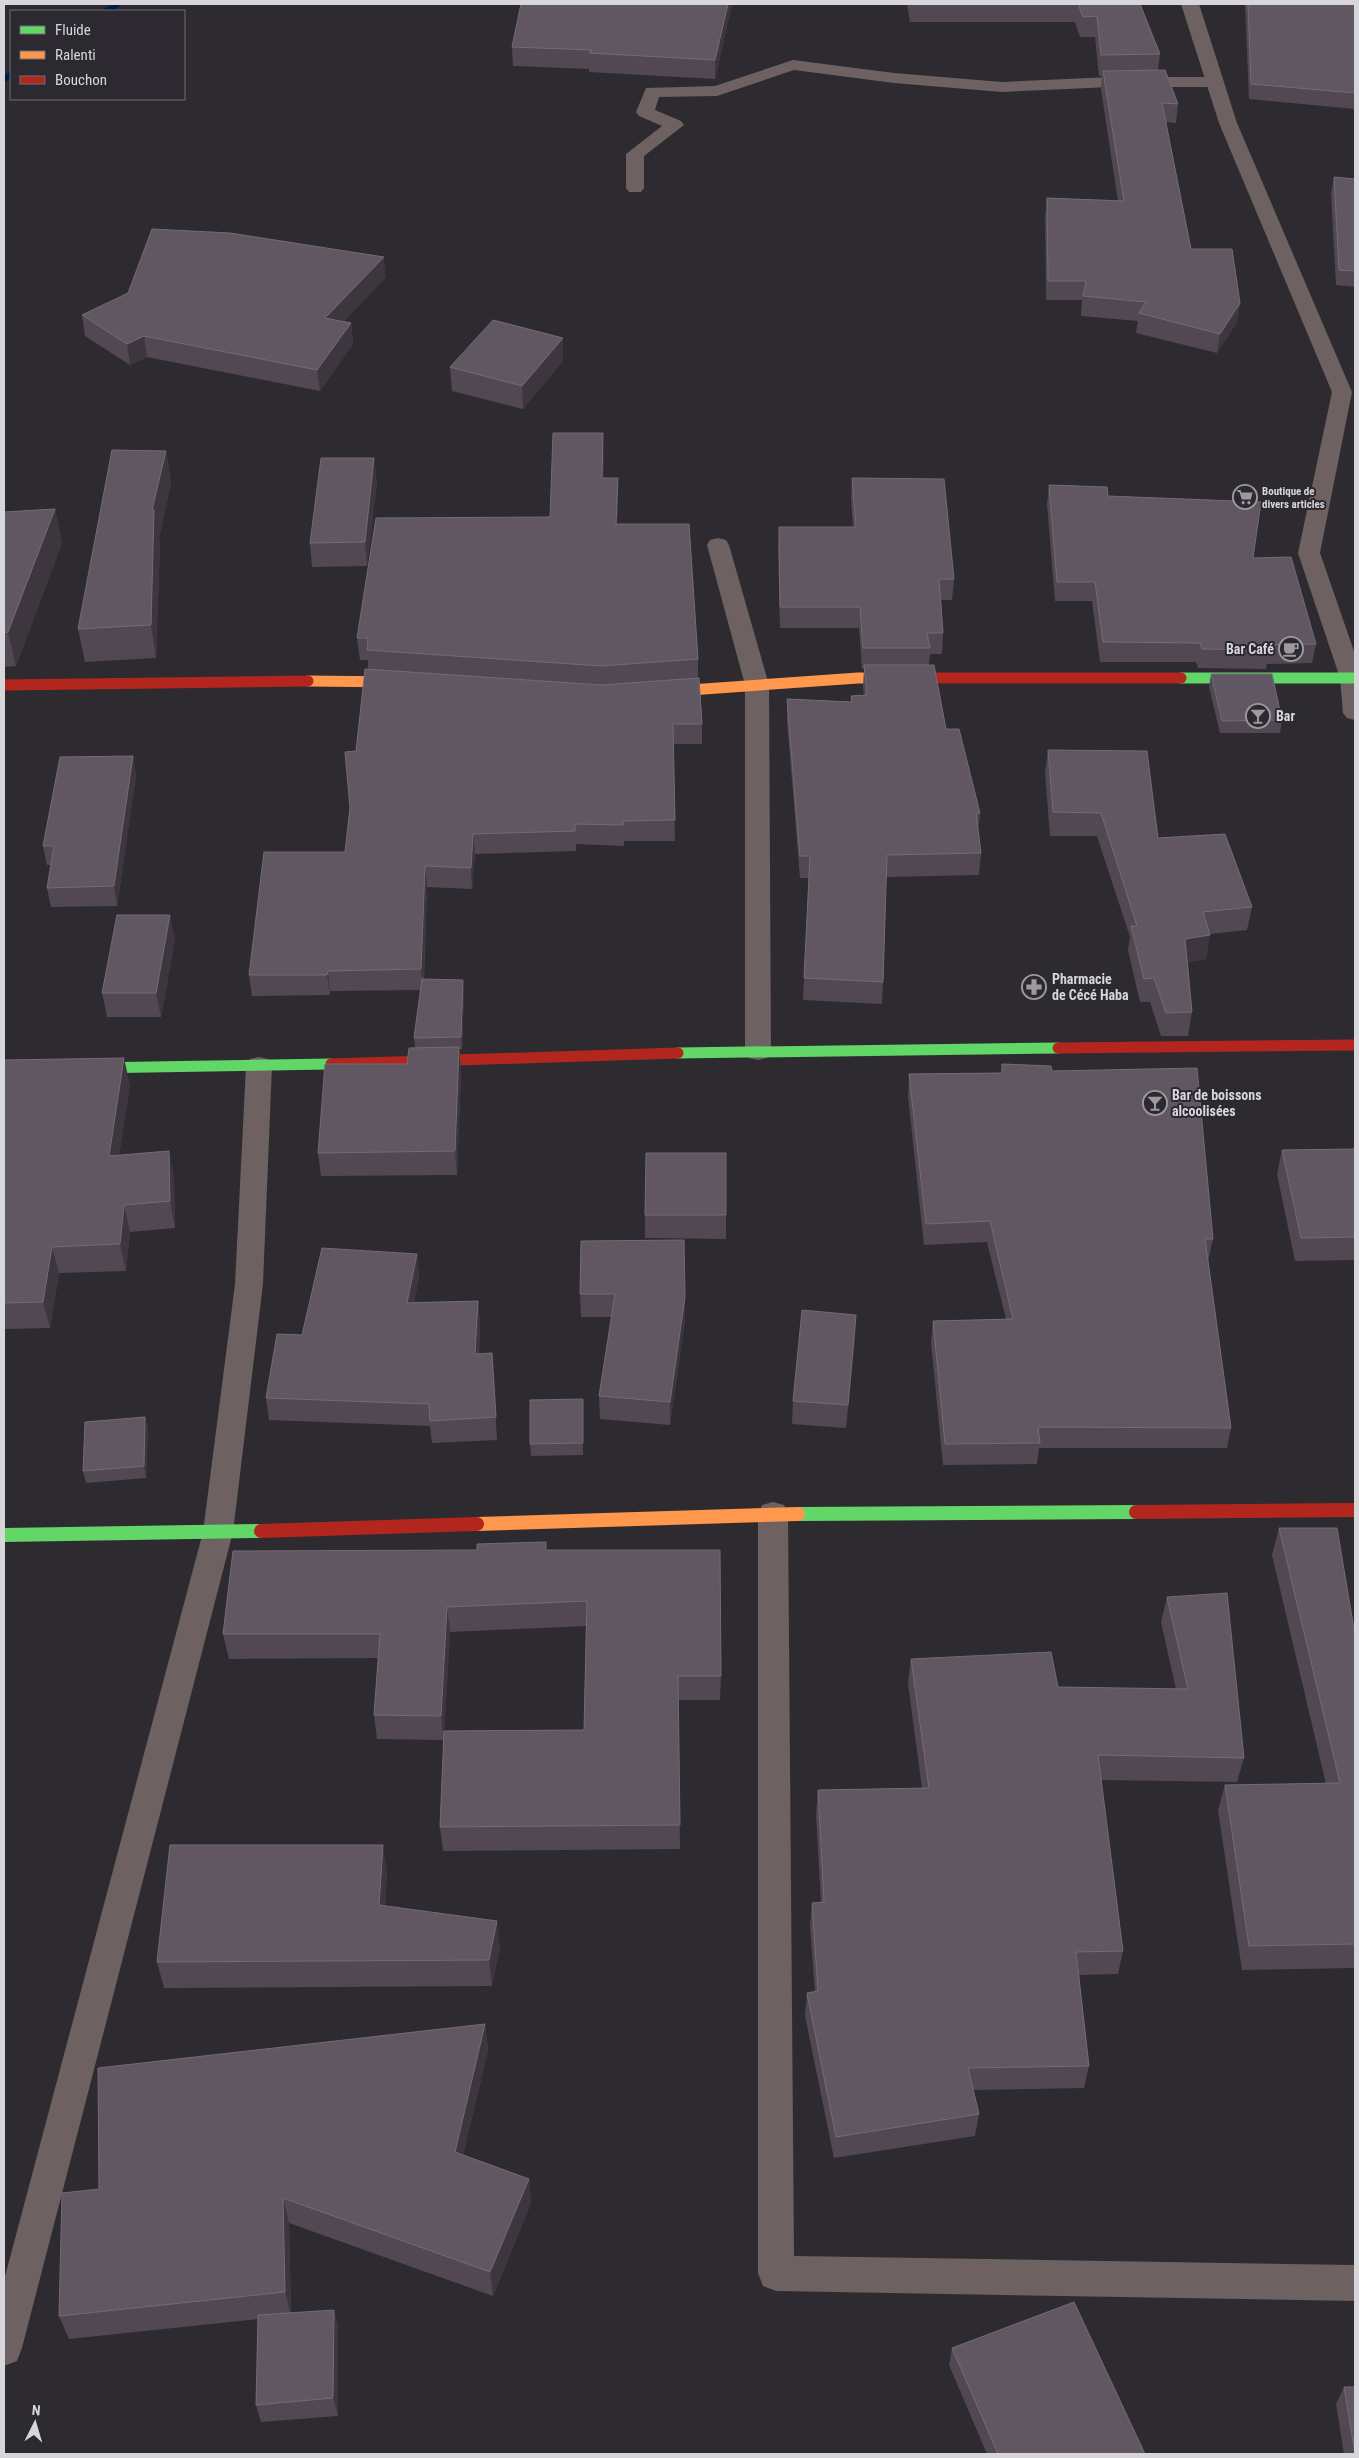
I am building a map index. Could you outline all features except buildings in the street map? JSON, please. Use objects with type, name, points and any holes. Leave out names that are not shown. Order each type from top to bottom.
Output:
[{"type":"street","points":[[1190,4],[1228,123],[1342,392],[1309,553],[1354,678],[1355,713]]},
{"type":"street","points":[[718,544],[756,685],[758,1051]]},
{"type":"street","points":[[650,693],[858,678],[1354,678]]},
{"type":"street","points":[[4,684],[364,680],[413,683]]},
{"type":"street","points":[[82,1068],[259,1066],[758,1051],[1355,1045]]},
{"type":"street","points":[[4,2348],[218,1532],[249,1284],[259,1066]]},
{"type":"street","points":[[4,1535],[218,1532],[773,1514],[1355,1510]]},
{"type":"street","points":[[773,1514],[776,2273],[1355,2283]]},
{"type":"lane","points":[[635,188],[635,154],[676,125],[645,112],[652,92],[717,91],[794,65],[894,78],[1002,87],[1111,82],[1215,82]]},
{"type":"waterway","points":[[108,10],[117,4]]},
{"type":"waterway","points":[[4,79],[10,76]]},
{"type":"traffic: fast","points":[[1181,678],[1355,678]]},
{"type":"traffic: fast","points":[[678,1053],[1058,1048]]},
{"type":"traffic: fast","points":[[90,1068],[331,1064]]},
{"type":"traffic: fast","points":[[798,1514],[1136,1512]]},
{"type":"traffic: fast","points":[[4,1535],[261,1531]]},
{"type":"traffic: slow","points":[[662,692],[858,678],[893,678]]},
{"type":"traffic: slow","points":[[308,681],[400,682]]},
{"type":"traffic: slow","points":[[477,1524],[798,1514]]},
{"type":"traffic: jam","points":[[893,678],[1181,678]]},
{"type":"traffic: jam","points":[[4,685],[308,681]]},
{"type":"traffic: jam","points":[[1058,1048],[1355,1045]]},
{"type":"traffic: jam","points":[[331,1064],[678,1053]]},
{"type":"traffic: jam","points":[[1136,1512],[1355,1510]]},
{"type":"traffic: jam","points":[[261,1531],[477,1524]]},
{"type":"place","name":"Boutique de divers articles","points":[[1245,497]]},
{"type":"place","name":"Bar Café","points":[[1291,649]]},
{"type":"place","name":"Bar","points":[[1258,716]]},
{"type":"place","name":"Pharmacie de Cécé Haba","points":[[1034,987]]},
{"type":"place","name":"Bar de boissons alcoolisées","points":[[1155,1103]]}]
